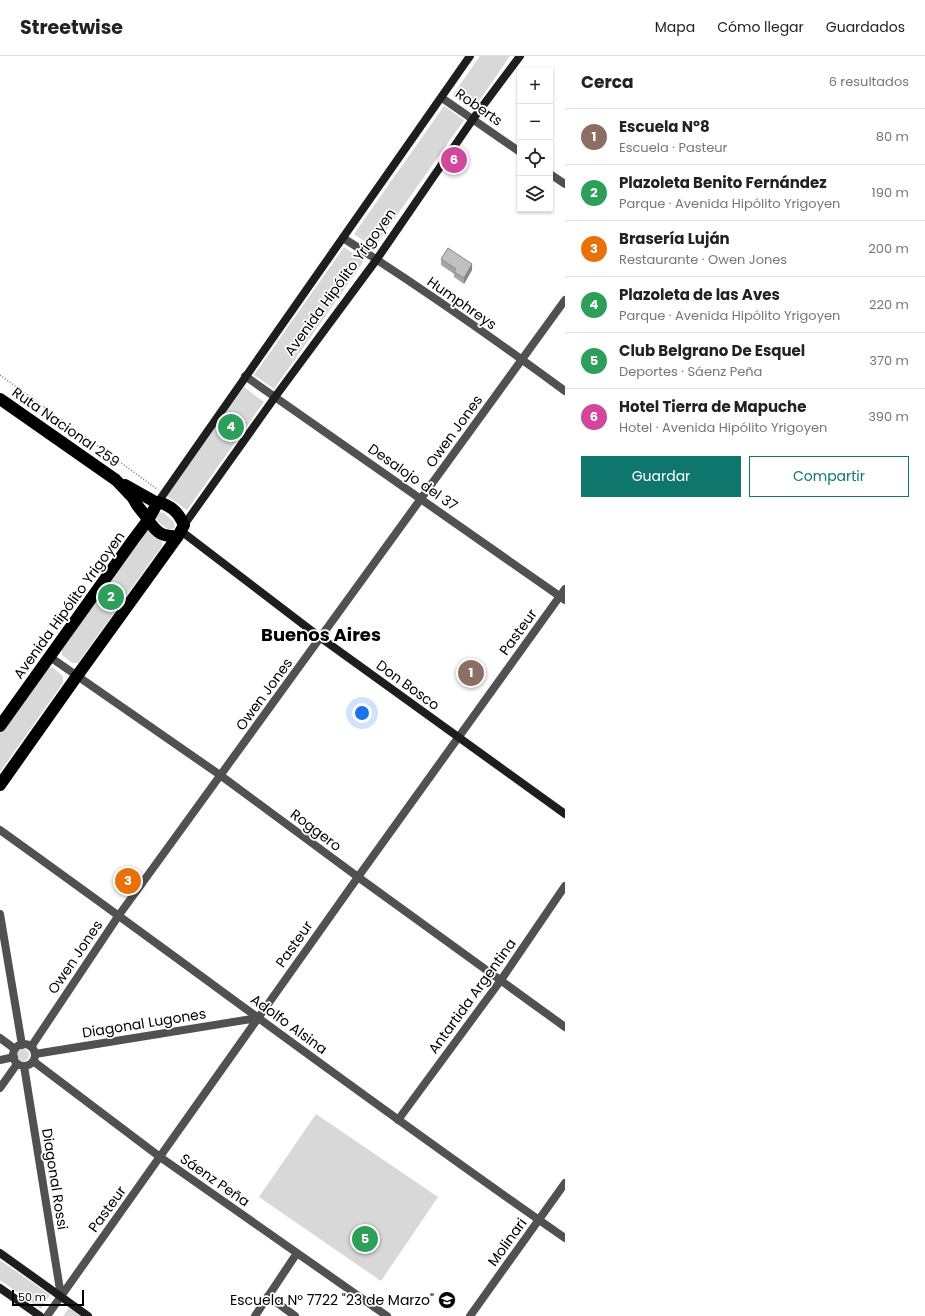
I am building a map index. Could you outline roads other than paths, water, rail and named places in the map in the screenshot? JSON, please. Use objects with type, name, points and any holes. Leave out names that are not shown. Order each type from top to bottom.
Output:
[{"type":"highway","name":"Ruta Nacional 259","points":[[0,399],[116,480],[159,499],[173,509],[180,515],[181,531],[167,537],[158,532],[133,498],[116,480]]},
{"type":"highway","name":"Avenida Hipólito Yrigoyen","points":[[0,726],[148,519],[159,499]]},
{"type":"highway","name":"Avenida Hipólito Yrigoyen","points":[[0,785],[181,531]]},
{"type":"street","name":"Avenida Hipólito Yrigoyen","points":[[159,499],[442,98],[470,56]]},
{"type":"street","name":"Avenida Hipólito Yrigoyen","points":[[181,531],[276,397],[378,260],[473,119],[520,56]]},
{"type":"street","name":"Roberts","points":[[442,98],[517,150]]},
{"type":"street","points":[[553,176],[565,184]]},
{"type":"street","name":"Humphreys","points":[[343,238],[378,260],[522,359],[565,391]]},
{"type":"street","name":"Owen Jones","points":[[33,1054],[119,915],[565,300]]},
{"type":"street","name":"Desalojo del 37","points":[[245,376],[563,598]]},
{"type":"street","name":"Don Bosco","points":[[181,531],[321,638],[565,814]]},
{"type":"street","name":"Pasteur","points":[[47,1316],[358,877],[563,598],[565,589]]},
{"type":"street","name":"Roggero","points":[[50,657],[220,775],[565,1027]]},
{"type":"street","name":"Adolfo Alsina","points":[[0,830],[119,915],[398,1120],[565,1238]]},
{"type":"street","name":"Antartida Argentina","points":[[398,1120],[501,980],[565,886]]},
{"type":"street","name":"Diagonal Rossi","points":[[0,914],[18,1056],[60,1296]]},
{"type":"street","name":"Diagonal Lugones","points":[[33,1054],[258,1018]]},
{"type":"street","points":[[0,1038],[18,1056],[29,1065],[33,1054],[18,1056],[0,1060]]},
{"type":"street","name":"Sáenz Peña","points":[[33,1054],[160,1157],[387,1316]]},
{"type":"street","points":[[0,1088],[18,1056]]},
{"type":"street","name":"Molinari","points":[[470,1316],[565,1183]]},
{"type":"street","points":[[0,1253],[88,1316]]},
{"type":"street","points":[[255,1316],[297,1253]]},
{"type":"street","points":[[0,1288],[40,1316]]},
{"type":"street","points":[[268,1296],[295,1316]]},
{"type":"place","name":"Hotel Tierra de Mapuche","points":[[454,160]]},
{"type":"place","name":"Plazoleta de las Aves","points":[[231,427]]},
{"type":"place","name":"Plazoleta Benito Fernández","points":[[111,597]]},
{"type":"place","name":"Escuela N°8","points":[[471,673]]},
{"type":"place","name":"Brasería Luján","points":[[128,881]]},
{"type":"place","name":"Club Belgrano De Esquel","points":[[365,1239]]},
{"type":"place","name":"Escuela N° 7722 \"23 de Marzo\"","points":[[447,1300]]},
{"type":"district","name":"Buenos Aires","points":[[321,634]]}]
